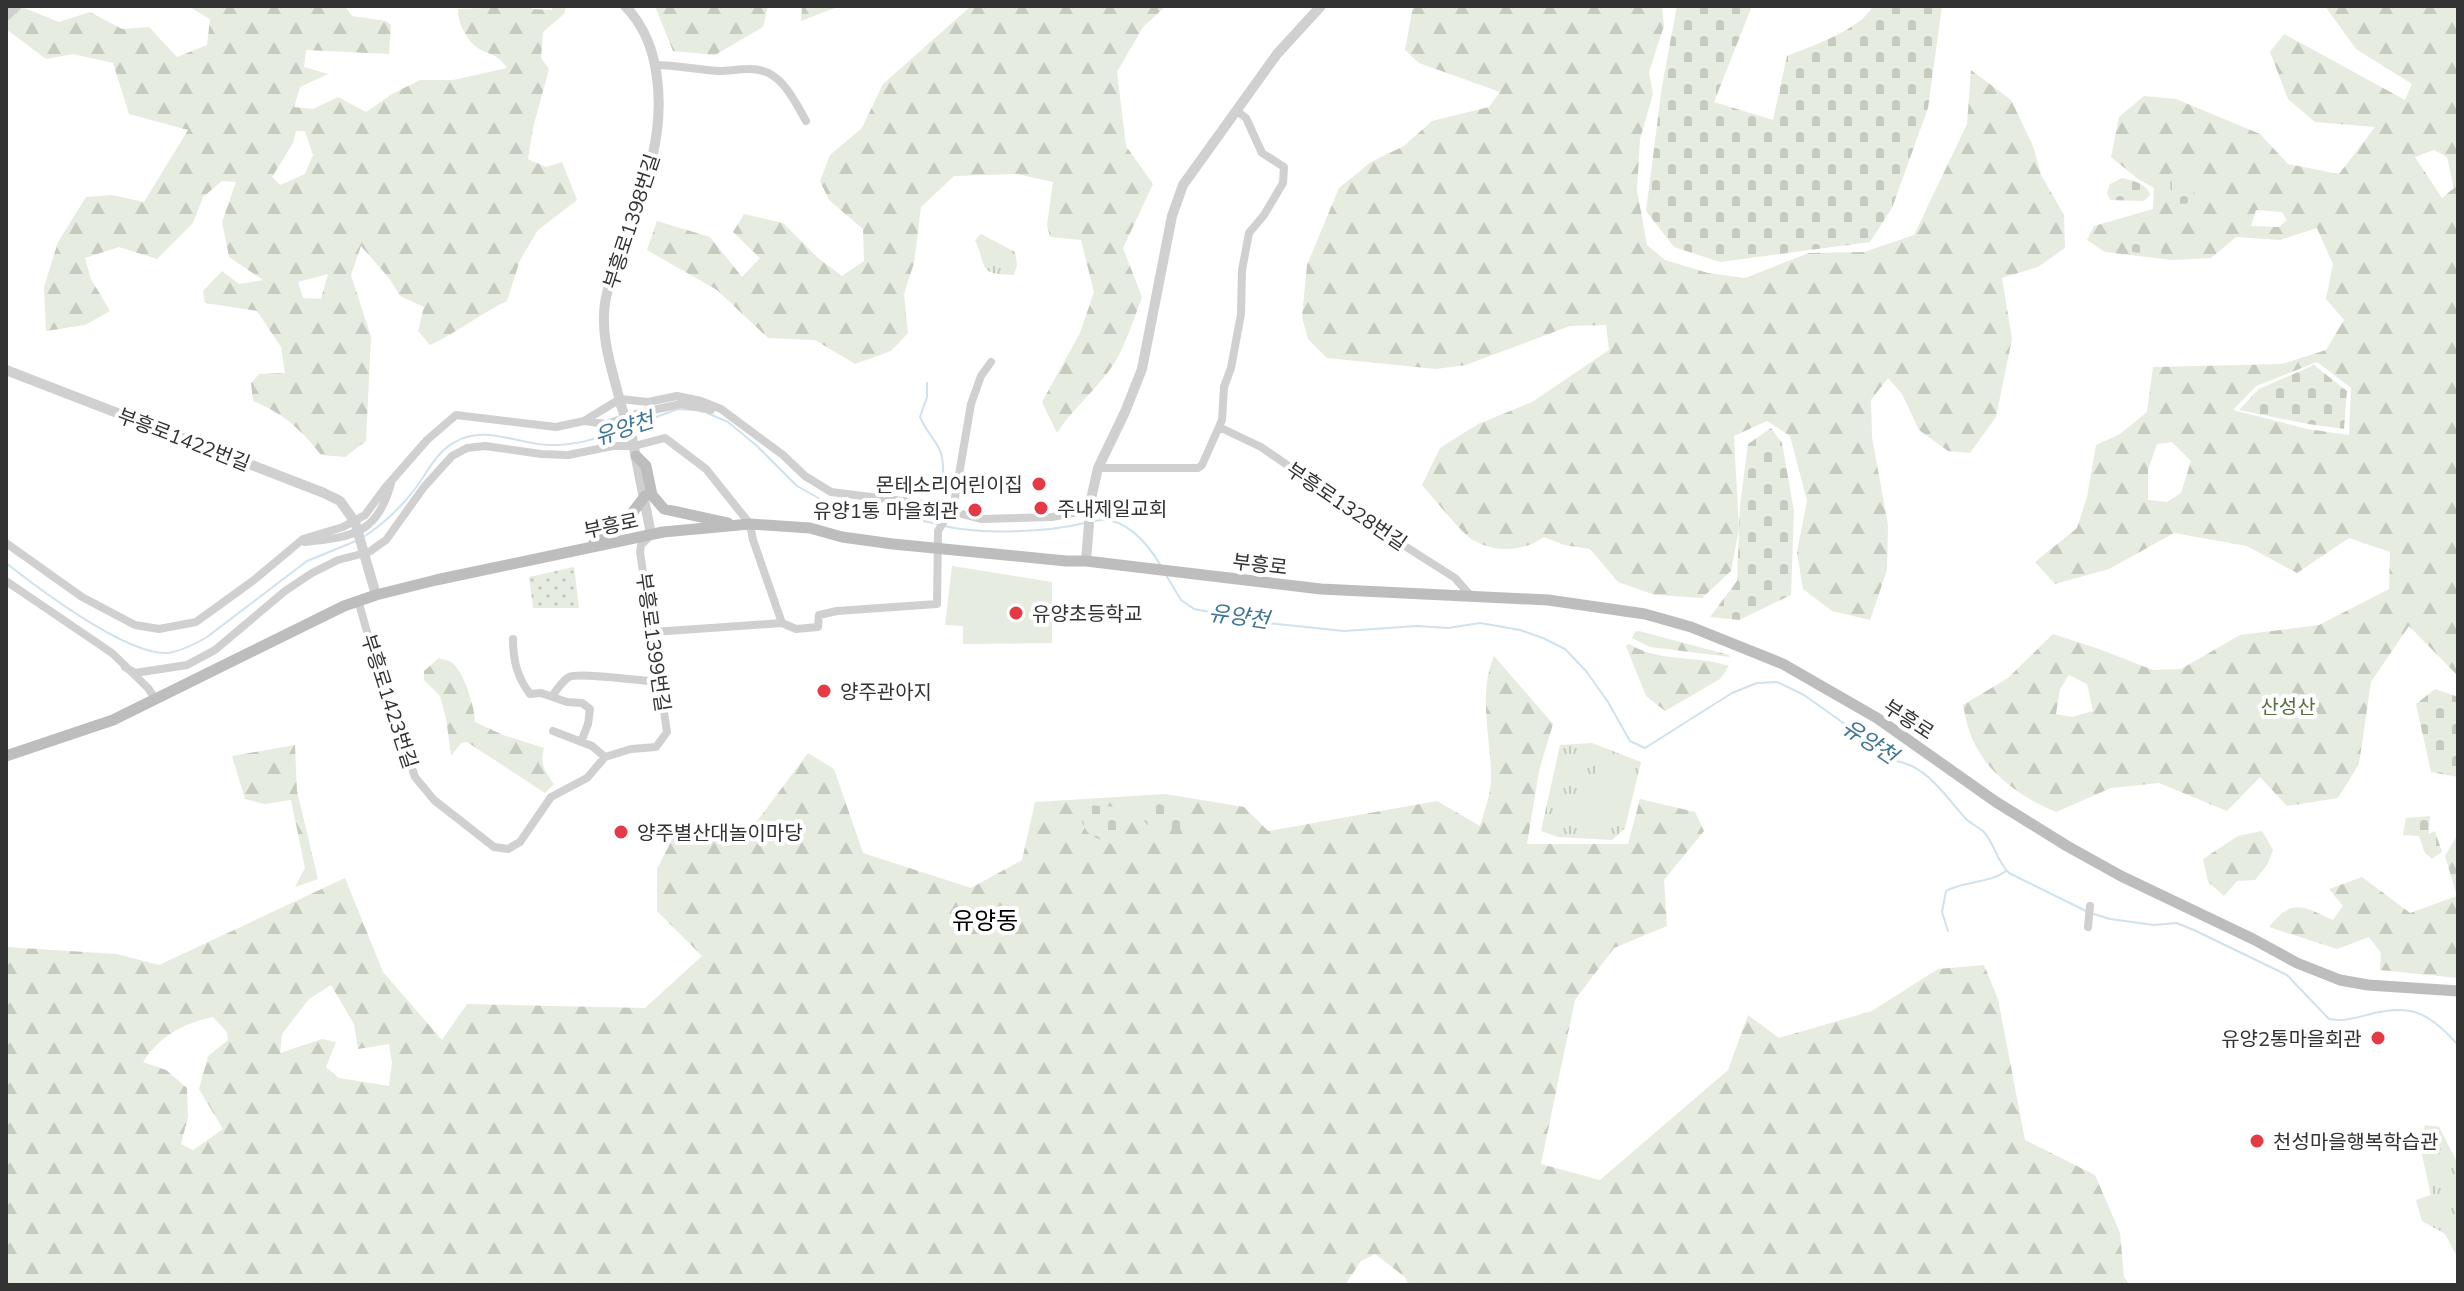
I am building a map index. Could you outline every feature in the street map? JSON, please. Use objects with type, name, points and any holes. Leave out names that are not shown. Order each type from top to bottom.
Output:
[{"type":"main road","points":[[634,447],[646,466],[652,495],[664,509],[737,525]]},
{"type":"main road","points":[[576,551],[621,528],[645,496]]},
{"type":"main road","name":"부흥로","points":[[6,756],[113,720],[358,600],[496,566],[651,534],[750,524],[810,528],[863,540],[938,549],[1086,561],[1321,589],[1548,600],[1645,614],[1736,643],[1783,664],[1877,718],[1996,802],[2067,846],[2297,963],[2340,980],[2368,985],[2458,991]]},
{"type":"street","points":[[6,17],[18,6]]},
{"type":"street","points":[[1086,561],[1098,468],[1142,369],[1172,216],[1183,185],[1277,54],[1321,6]]},
{"type":"street","name":"부흥로1398번길","points":[[629,8],[645,35],[656,65],[660,110],[653,162],[605,306],[606,353],[634,447],[651,534]]},
{"type":"street","points":[[656,65],[766,71],[790,90],[806,121]]},
{"type":"street","points":[[1098,468],[1198,468],[1222,420],[1224,387],[1231,368],[1241,314],[1242,270],[1249,233],[1283,183],[1284,167],[1262,153],[1246,118],[1236,110]]},
{"type":"street","points":[[653,632],[782,623],[796,629],[818,627],[819,615],[837,611],[937,604],[938,531],[954,504],[971,404],[981,376],[991,362]]},
{"type":"street","name":"부흥로1422번길","points":[[6,370],[324,493],[340,501],[354,521]]},
{"type":"street","points":[[6,543],[82,597],[135,625],[159,629],[196,622],[303,539],[343,527],[365,515],[427,440],[456,415],[556,427],[584,421],[621,402],[648,402],[677,396],[701,401],[723,411],[783,455],[805,476],[831,492],[919,503],[949,514],[981,519],[1090,513]]},
{"type":"street","points":[[584,421],[606,424],[681,404],[723,411]]},
{"type":"street","name":"부흥로1328번길","points":[[1219,427],[1261,447],[1342,506],[1455,578],[1470,595]]},
{"type":"street","points":[[125,667],[135,673],[187,665],[215,650],[285,591],[312,573],[338,560],[369,552],[386,540],[424,487],[452,456],[467,448],[485,446],[568,455],[613,446],[634,447],[665,438],[706,469],[750,524],[782,623]]},
{"type":"street","points":[[298,543],[328,540],[364,530],[374,521],[387,498],[392,479]]},
{"type":"street","points":[[354,521],[376,595]]},
{"type":"street","name":"부흥로1399번길","points":[[508,849],[520,842],[551,797],[587,778],[605,757],[631,749],[656,747],[667,732],[640,552],[641,545],[651,534]]},
{"type":"street","points":[[6,581],[112,653],[156,700]]},
{"type":"street","name":"부흥로1423번길","points":[[358,600],[415,777],[434,800],[494,847],[508,849]]},
{"type":"street","points":[[513,639],[513,660],[530,694],[541,693],[567,702],[582,703],[590,709],[581,742]]},
{"type":"street","points":[[552,696],[569,677],[579,674],[660,682]]},
{"type":"street","points":[[553,731],[592,746],[605,757]]},
{"type":"street","points":[[2088,927],[2090,906]]},
{"type":"green space","points":[[6,6],[22,7],[59,22],[90,12],[122,29],[149,27],[177,57],[207,45],[210,19],[188,6],[345,6],[352,16],[386,21],[391,25],[389,54],[306,50],[304,67],[328,74],[300,87],[294,107],[313,109],[338,97],[366,112],[420,80],[453,80],[507,68],[498,58],[471,42],[460,23],[458,9],[532,6],[532,9],[552,10],[553,6],[566,6],[564,14],[543,32],[541,58],[549,69],[528,159],[546,167],[562,162],[577,200],[538,230],[520,260],[507,301],[430,345],[418,331],[424,307],[400,296],[361,246],[351,275],[371,337],[366,441],[345,457],[321,455],[291,423],[253,401],[251,383],[259,374],[285,373],[281,347],[257,311],[205,303],[203,291],[222,271],[239,284],[263,280],[229,257],[222,222],[236,182],[222,181],[203,197],[193,223],[157,259],[119,247],[85,258],[91,279],[110,311],[85,325],[46,331],[44,287],[58,242],[86,197],[112,195],[144,202],[188,130],[129,114],[113,63],[73,54],[46,59],[6,29]],"holes":[[[296,131],[305,131],[313,155],[305,174],[280,185],[272,177],[293,143]],[[328,274],[321,299],[303,298],[298,282]]]},
{"type":"green space","points":[[655,6],[768,6],[763,27],[715,55],[673,51]]},
{"type":"green space","points":[[802,6],[840,6],[801,21]]},
{"type":"green space","points":[[971,6],[1166,6],[1143,27],[1117,72],[1126,146],[1153,184],[1123,248],[1142,297],[1119,355],[1057,433],[1042,402],[1080,333],[1094,292],[1081,240],[1050,237],[1047,225],[1053,182],[1017,174],[954,176],[921,207],[914,263],[904,294],[908,333],[891,351],[855,364],[815,340],[768,338],[717,290],[647,250],[657,221],[710,237],[742,277],[760,258],[733,232],[744,214],[783,223],[818,258],[842,276],[864,261],[863,229],[829,200],[820,181],[830,155],[862,128],[883,84]]},
{"type":"green space","points":[[1413,6],[1662,6],[1664,26],[1649,72],[1653,94],[1640,139],[1637,190],[1647,245],[1665,260],[1708,273],[1745,278],[1809,253],[1864,252],[1914,235],[1967,124],[1971,70],[2011,100],[2033,146],[2041,175],[2064,215],[2065,248],[2038,267],[2002,278],[2012,339],[1996,417],[1970,453],[1948,451],[1919,430],[1902,394],[1888,378],[1871,400],[1872,437],[1888,525],[1887,570],[1870,620],[1832,611],[1803,589],[1797,552],[1807,501],[1790,436],[1767,421],[1734,436],[1739,529],[1731,571],[1702,598],[1655,595],[1618,582],[1590,549],[1564,545],[1544,537],[1527,546],[1500,549],[1473,540],[1455,523],[1422,485],[1440,448],[1478,424],[1532,402],[1609,350],[1606,325],[1570,326],[1466,365],[1436,369],[1327,358],[1308,339],[1302,317],[1307,265],[1339,188],[1371,162],[1404,146],[1432,121],[1489,107],[1500,92],[1419,63],[1405,50]]},
{"type":"green space","points":[[1677,6],[1752,6],[1714,102],[1773,120],[1787,56],[1847,30],[1867,15],[1873,6],[1942,6],[1928,108],[1892,208],[1870,242],[1720,262],[1674,247],[1646,211],[1662,86]]},
{"type":"green space","name":"산성산","points":[[2325,6],[2458,6],[2458,676],[2409,626],[2371,682],[2359,764],[2338,798],[2287,806],[2260,777],[2227,811],[2159,783],[2111,788],[2056,812],[2022,794],[1992,769],[1972,738],[1963,705],[2008,678],[2053,634],[2153,670],[2181,669],[2240,635],[2319,625],[2389,589],[2390,552],[2349,538],[2297,573],[2247,546],[2174,533],[2109,569],[2055,584],[2035,562],[2077,528],[2087,497],[2096,445],[2120,434],[2147,412],[2153,367],[2282,364],[2326,350],[2344,320],[2326,299],[2333,264],[2317,228],[2280,240],[2236,237],[2211,258],[2172,260],[2105,252],[2087,240],[2094,226],[2153,209],[2154,188],[2111,157],[2119,117],[2144,96],[2176,99],[2260,134],[2288,164],[2339,174],[2375,127],[2315,122],[2288,99],[2270,52],[2284,34],[2405,100],[2412,84],[2356,49]],"holes":[[[2434,150],[2447,157],[2454,188],[2442,198],[2415,157]],[[2256,210],[2282,212],[2287,220],[2279,227],[2251,226]],[[2317,362],[2351,388],[2349,435],[2307,429],[2233,410],[2256,386]],[[2172,442],[2191,461],[2181,493],[2167,502],[2148,500],[2148,470],[2157,444]],[[2069,675],[2087,684],[2093,711],[2072,717],[2056,714],[2060,689]]]},
{"type":"green space","points":[[2170,173],[2187,179],[2194,188],[2193,197],[2186,204],[2171,203]]},
{"type":"green space","points":[[2122,178],[2143,185],[2150,195],[2144,201],[2110,200],[2107,193],[2110,184]]},
{"type":"green space","points":[[981,234],[1015,252],[1017,265],[1014,275],[994,273],[986,268],[975,240]]},
{"type":"green space","points":[[2153,242],[2162,246],[2161,255],[2127,249],[2128,244]]},
{"type":"green space","points":[[2314,365],[2347,391],[2344,429],[2239,410],[2259,389]]},
{"type":"green space","points":[[1771,428],[1782,443],[1794,511],[1791,595],[1739,620],[1710,617],[1737,581],[1740,505],[1748,444]]},
{"type":"green space","points":[[952,566],[1052,582],[1052,643],[963,644],[963,626],[945,625]]},
{"type":"green space","points":[[574,567],[579,608],[533,608],[529,577]]},
{"type":"green space","points":[[1639,631],[1730,657],[1650,647],[1632,638]]},
{"type":"green space","points":[[1629,644],[1654,654],[1729,666],[1720,679],[1665,711],[1646,696],[1626,646]]},
{"type":"green space","points":[[1494,656],[1553,724],[1539,771],[1527,844],[1628,844],[1640,799],[1695,812],[1704,831],[1664,880],[1667,926],[1614,948],[1575,1000],[1541,1164],[1600,1180],[1728,1070],[1748,1015],[1779,1038],[1872,1011],[1938,969],[1984,965],[1998,999],[2025,1140],[2095,1175],[2120,1233],[2124,1277],[2130,1285],[1408,1285],[1405,1277],[1375,1254],[1361,1261],[1345,1285],[6,1285],[6,947],[117,954],[159,965],[345,878],[383,972],[442,1040],[467,1004],[645,1008],[702,956],[657,911],[657,869],[676,832],[746,836],[808,753],[834,769],[863,853],[971,888],[1022,860],[1035,802],[1165,794],[1244,807],[1268,831],[1437,801],[1480,826],[1491,782],[1486,703],[1489,671]],"holes":[[[331,985],[354,1024],[358,1049],[389,1044],[392,1063],[389,1086],[339,1078],[326,1067],[336,1042],[322,1039],[280,1053],[282,1034],[309,999]],[[213,1017],[227,1032],[228,1040],[208,1056],[199,1089],[223,1129],[193,1150],[181,1144],[188,1117],[187,1088],[166,1070],[143,1062],[173,1032]]]},
{"type":"green space","points":[[439,658],[451,662],[460,673],[471,699],[475,722],[544,748],[544,767],[554,784],[545,793],[467,742],[461,743],[451,756],[440,696],[424,680],[424,671]]},
{"type":"green space","points":[[2435,689],[2458,697],[2458,777],[2431,772],[2416,704]]},
{"type":"green space","points":[[1592,743],[1641,762],[1625,828],[1612,840],[1558,837],[1541,831],[1560,745]]},
{"type":"green space","points":[[295,745],[297,791],[318,879],[295,887],[305,868],[291,800],[264,804],[245,799],[232,756]]},
{"type":"green space","points":[[1600,752],[1635,763],[1624,823],[1584,816]]},
{"type":"green space","points":[[1155,802],[1179,813],[1181,829],[1151,830],[1143,819],[1147,804]]},
{"type":"green space","points":[[1087,805],[1117,807],[1123,822],[1114,845],[1096,837],[1084,827],[1080,814]]},
{"type":"green space","points":[[2430,816],[2429,834],[2435,831],[2442,852],[2432,859],[2424,851],[2419,836],[2403,835],[2406,818]]},
{"type":"green space","points":[[2262,831],[2273,850],[2267,865],[2255,880],[2237,881],[2224,896],[2208,882],[2203,859],[2238,836]]},
{"type":"green space","points":[[2458,834],[2458,978],[2380,970],[2381,953],[2369,937],[2337,949],[2269,927],[2285,911],[2299,907],[2333,920],[2343,906],[2329,889],[2362,877],[2410,913],[2457,896],[2445,856]]},
{"type":"green space","points":[[2425,1125],[2439,1127],[2458,1164],[2458,1258],[2445,1234],[2422,1221],[2416,1200],[2431,1195],[2420,1146]]},
{"type":"waterway","points":[[927,383],[927,397],[920,417],[940,450],[943,478]]},
{"type":"waterway","name":"유양천","points":[[634,425],[678,409],[693,410]]},
{"type":"waterway","name":"유양천","points":[[707,413],[728,422],[797,486],[822,500],[848,510],[881,512],[938,524]]},
{"type":"waterway","name":"유양천","points":[[365,536],[404,502],[442,451],[467,437],[490,435],[560,445],[624,429]]},
{"type":"waterway","name":"유양천","points":[[1095,521],[1106,520],[1125,526],[1142,540],[1161,566]]},
{"type":"waterway","name":"유양천","points":[[944,526],[977,531],[1015,531],[1085,523]]},
{"type":"waterway","name":"유양천","points":[[6,563],[106,632],[128,643],[166,653],[207,637],[307,561],[356,541]]},
{"type":"waterway","name":"유양천","points":[[1166,575],[1181,600],[1194,609],[1268,623],[1344,631],[1417,626],[1448,628],[1480,623],[1520,630],[1543,638],[1565,649],[1586,671],[1630,741],[1645,748],[1732,693],[1757,683],[1777,682],[1804,695],[1897,761],[1928,777],[1967,820],[1987,835],[2009,873],[2088,912]]},
{"type":"waterway","points":[[1948,931],[1942,912],[1946,891],[2006,871]]},
{"type":"waterway","name":"유양천","points":[[2094,914],[2154,925],[2177,923],[2287,975],[2329,1019],[2343,1020],[2395,1010],[2418,1013],[2438,1025],[2458,1045]]},
{"type":"place","name":"몬테소리어린이집","points":[[1039,484]]},
{"type":"place","name":"주내제일교회","points":[[1041,508]]},
{"type":"place","name":"유양1통 마을회관","points":[[975,510]]},
{"type":"place","name":"유양초등학교","points":[[1016,613]]},
{"type":"place","name":"양주관아지","points":[[824,691]]},
{"type":"place","name":"양주별산대놀이마당","points":[[621,832]]},
{"type":"place","name":"유양2통마을회관","points":[[2378,1038]]},
{"type":"place","name":"천성마을행복학습관","points":[[2257,1141]]},
{"type":"district","name":"유양동","points":[[985,920]]}]
